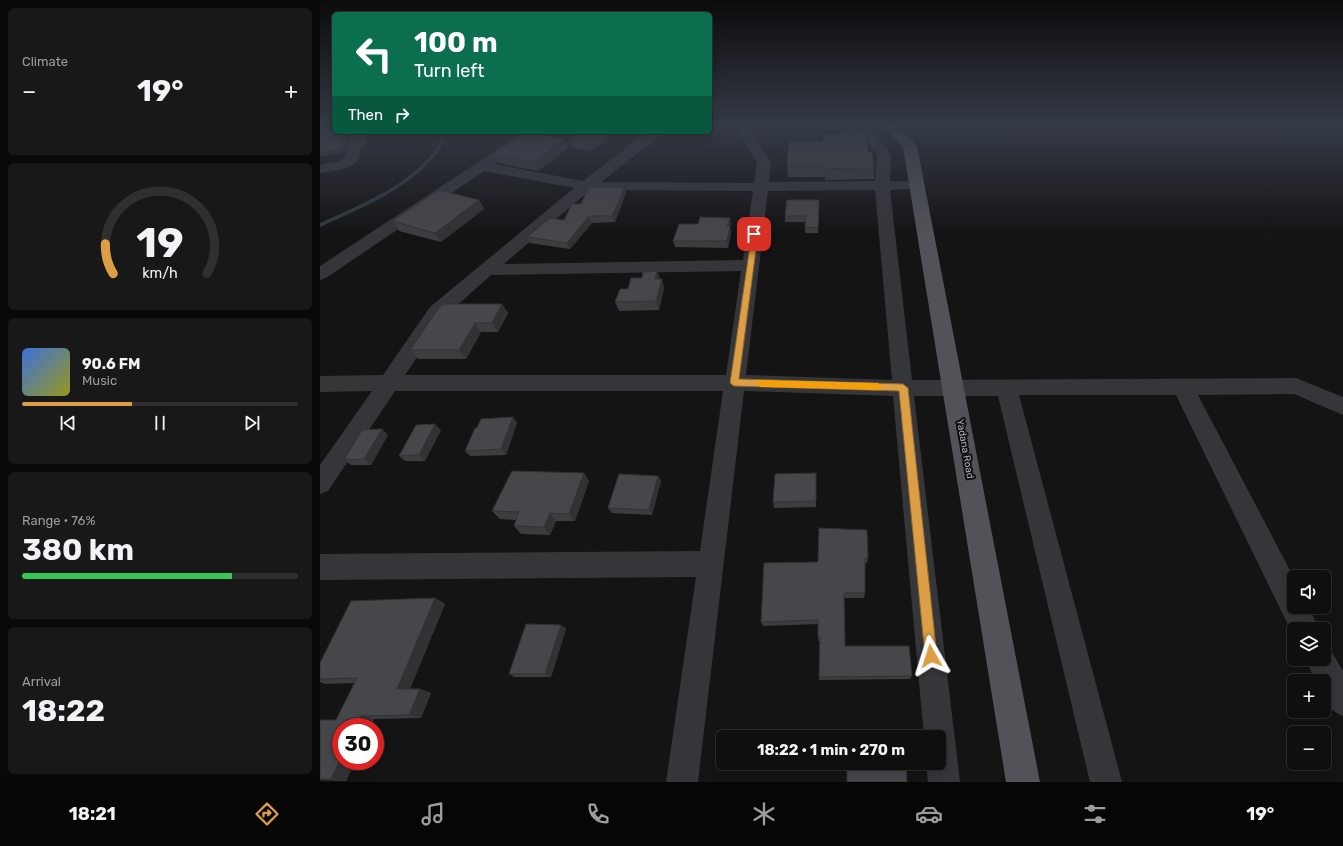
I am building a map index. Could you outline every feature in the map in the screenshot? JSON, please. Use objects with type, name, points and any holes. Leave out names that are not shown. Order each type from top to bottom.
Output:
[{"type":"main road","name":"Yadana Road","points":[[912,161],[954,387],[1023,782]]},
{"type":"street","points":[[320,169],[343,164],[348,161]]},
{"type":"street","points":[[320,274],[488,161]]},
{"type":"street","points":[[320,484],[437,312],[617,161]]},
{"type":"street","points":[[682,782],[764,161]]},
{"type":"street","points":[[884,161],[882,186],[944,782]]},
{"type":"street","points":[[481,166],[586,186],[760,187],[916,185]]},
{"type":"street","points":[[487,270],[750,265]]},
{"type":"street","points":[[320,384],[734,383],[903,388],[1296,386],[1343,406]]},
{"type":"street","points":[[1006,387],[1106,782]]},
{"type":"street","points":[[1183,387],[1287,592]]},
{"type":"street","points":[[320,567],[711,564]]},
{"type":"street","points":[[1324,666],[1343,701]]},
{"type":"building","points":[[787,161],[873,161],[874,168],[825,169],[825,166],[787,166]]},
{"type":"building","points":[[589,187],[625,187],[612,216],[589,216],[567,243],[527,237],[550,218],[564,220],[572,204],[581,204]]},
{"type":"building","points":[[439,190],[479,200],[435,233],[392,221]]},
{"type":"building","points":[[787,200],[819,200],[818,228],[805,227],[806,216],[785,216]]},
{"type":"building","points":[[700,217],[730,218],[727,226],[730,226],[727,241],[673,241],[679,224],[698,224]]},
{"type":"building","points":[[657,271],[655,279],[662,279],[656,301],[615,302],[620,289],[628,289],[631,278],[642,278],[643,272]]},
{"type":"building","points":[[444,304],[502,304],[492,323],[475,323],[459,350],[410,350],[438,309]]},
{"type":"building","points":[[513,417],[501,449],[465,451],[475,428],[477,428],[481,419]]},
{"type":"building","points":[[435,424],[419,455],[399,456],[416,425]]},
{"type":"building","points":[[382,429],[364,459],[344,460],[362,430]]},
{"type":"building","points":[[512,471],[584,473],[569,514],[550,513],[544,527],[514,526],[519,512],[492,511]]},
{"type":"building","points":[[816,473],[816,501],[773,502],[775,474]]},
{"type":"building","points":[[619,474],[658,476],[649,510],[608,508]]},
{"type":"building","points":[[819,528],[867,530],[868,558],[865,558],[865,593],[844,593],[845,646],[909,646],[912,676],[819,677],[820,637],[818,637],[818,620],[761,622],[764,563],[818,562]]},
{"type":"building","points":[[435,598],[397,689],[420,689],[409,715],[337,718],[357,678],[320,679],[320,663],[351,601]]},
{"type":"building","points":[[526,624],[561,625],[545,674],[509,674]]},
{"type":"building","points":[[320,720],[332,720],[332,770],[335,770],[331,779],[320,779]]},
{"type":"building","points":[[847,770],[906,770],[907,782],[847,782]]},
{"type":"waterway","points":[[320,225],[368,203],[400,185],[427,161]]},
{"type":"slow traffic","points":[[760,383],[878,387]]},
{"type":"route","points":[[754,234],[734,383],[903,388],[931,656]]}]
